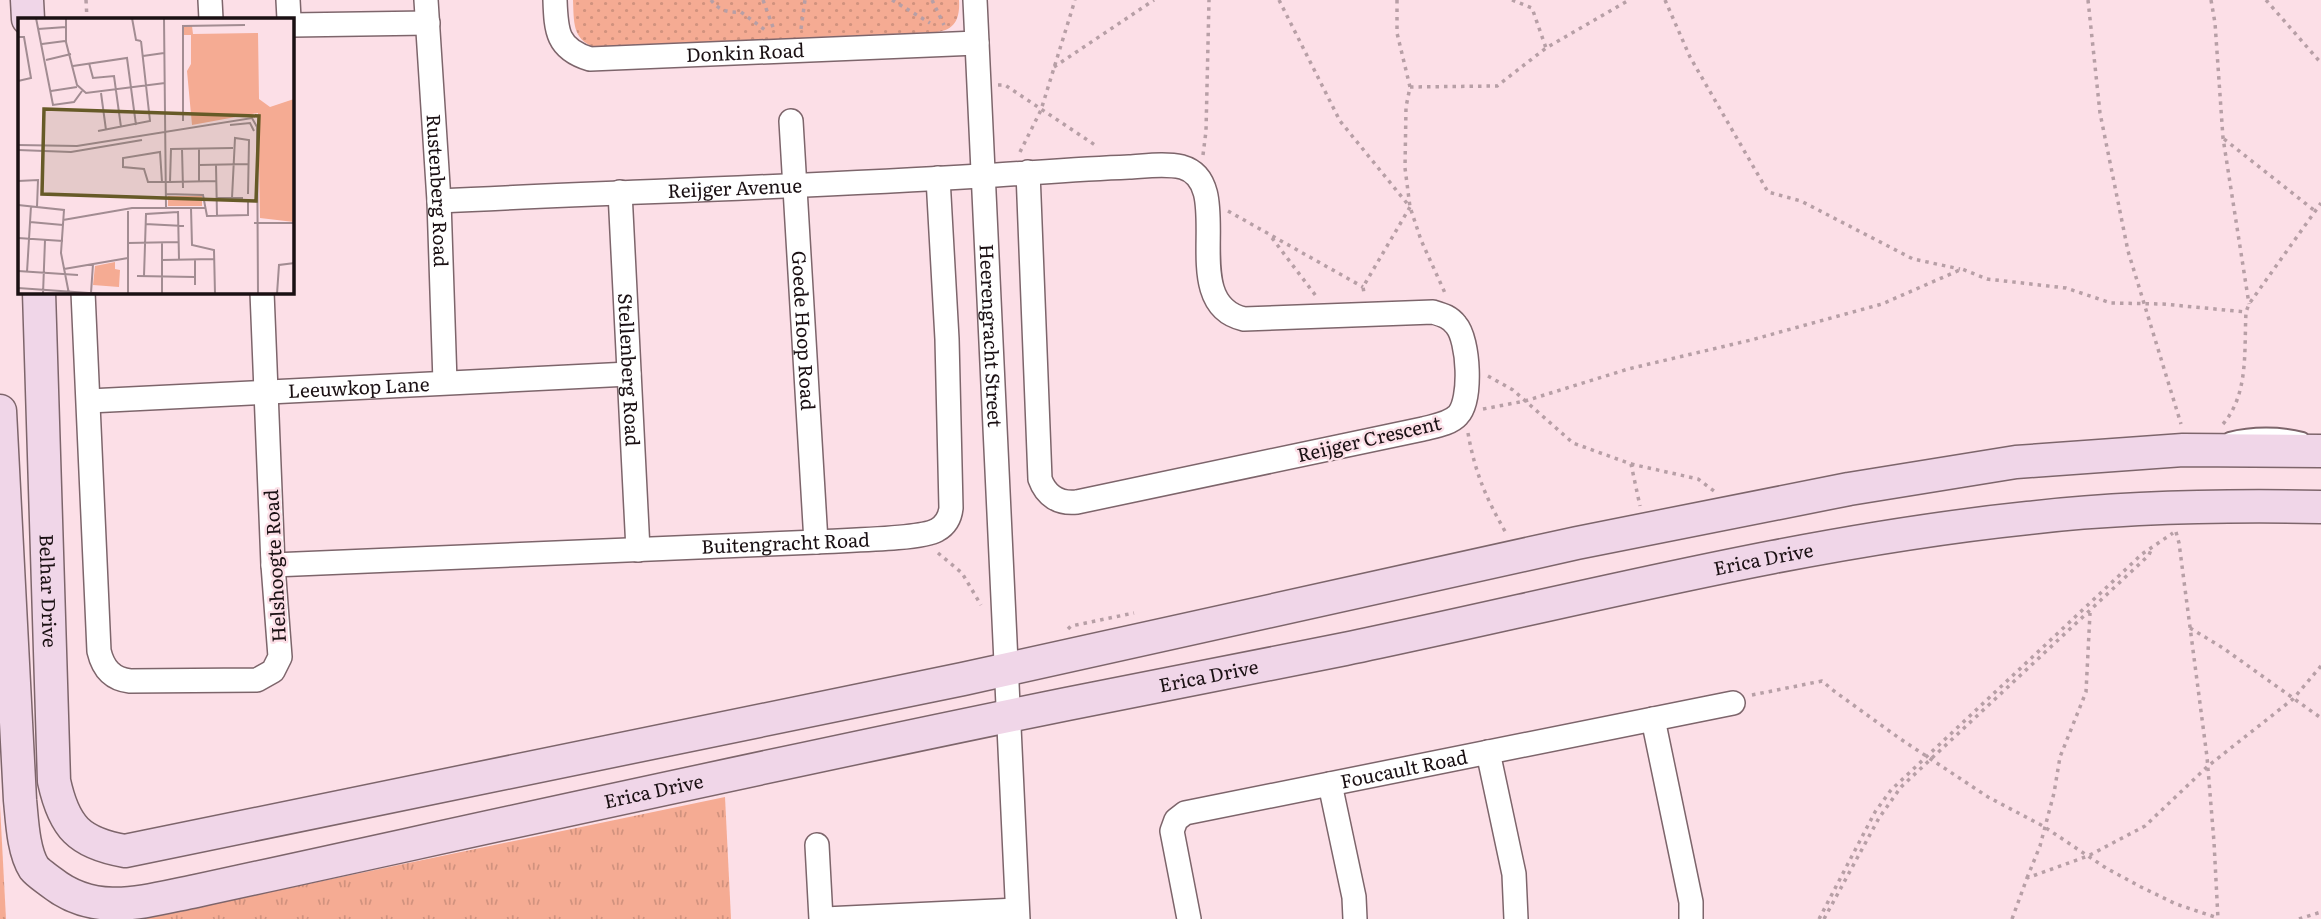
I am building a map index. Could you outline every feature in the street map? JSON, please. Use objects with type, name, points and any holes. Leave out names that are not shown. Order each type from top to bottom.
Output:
[{"type":"main road","points":[[27,0],[28,18]]},
{"type":"main road","name":"Belhar Drive","points":[[39,294],[54,781],[60,808],[74,831],[100,846],[125,851],[1006,670]]},
{"type":"main road","name":"Belhar Drive","points":[[0,411],[24,839],[34,868],[78,898],[104,905]]},
{"type":"main road","points":[[1006,670],[1577,543],[1849,489],[2199,434],[2321,450]]},
{"type":"main road","name":"Erica Drive","points":[[104,905],[140,902],[196,891],[1008,717],[1820,548],[2077,513],[2207,507],[2321,507]]},
{"type":"street","points":[[210,0],[211,18]]},
{"type":"street","points":[[288,0],[289,18]]},
{"type":"street","name":"Rustenberg Road","points":[[426,0],[439,201],[445,382]]},
{"type":"street","name":"Donkin Road","points":[[555,0],[556,27],[561,39],[574,53],[590,59],[786,48],[977,43]]},
{"type":"street","name":"Heerengracht Street","points":[[975,0],[1017,914]]},
{"type":"street","points":[[294,25],[428,23]]},
{"type":"street","name":"Goede Hoop Road","points":[[791,121],[816,542]]},
{"type":"street","points":[[1022,172],[1172,166],[1187,169],[1200,179],[1205,190],[1211,289],[1227,313],[1244,319],[1433,312],[1448,316]]},
{"type":"street","name":"Reijger Avenue","points":[[439,201],[1022,172]]},
{"type":"street","name":"Reijger Crescent","points":[[1022,172],[1040,479],[1043,488],[1062,502],[1077,502],[1441,425],[1458,415],[1465,402],[1464,342],[1458,327],[1448,316]]},
{"type":"street","name":"Buitengracht Road","points":[[273,565],[816,542],[936,531],[944,524],[951,508],[947,339],[938,178]]},
{"type":"street","name":"Stellenberg Road","points":[[620,192],[638,550]]},
{"type":"street","points":[[83,294],[89,401]]},
{"type":"street","name":"Helshoogte Road","points":[[89,401],[99,651],[104,666],[110,673],[130,681],[257,680],[273,671],[280,657],[273,565],[262,294]]},
{"type":"street","name":"Leeuwkop Lane","points":[[89,401],[629,374]]},
{"type":"street","name":"Foucault Road","points":[[1189,919],[1172,836],[1173,825],[1180,816],[1734,703]]},
{"type":"street","points":[[1653,719],[1691,902],[1691,919]]},
{"type":"street","points":[[1488,752],[1514,874],[1516,919]]},
{"type":"street","points":[[1330,784],[1354,897],[1355,919]]},
{"type":"street","points":[[817,845],[823,919],[1017,914]]},
{"type":"path","points":[[86,0],[87,18]]},
{"type":"path","points":[[711,0],[717,8],[733,13],[741,12],[786,48]]},
{"type":"path","points":[[763,0],[786,48]]},
{"type":"path","points":[[786,48],[805,0]]},
{"type":"path","points":[[892,0],[938,27],[945,26]]},
{"type":"path","points":[[1022,172],[1017,158],[1041,110],[1075,0]]},
{"type":"path","points":[[1054,67],[1154,0]]},
{"type":"path","points":[[1200,179],[1206,131],[1209,0]]},
{"type":"path","points":[[1279,0],[1340,121],[1410,207]]},
{"type":"path","points":[[1397,0],[1397,33],[1410,87],[1406,107],[1405,168],[1410,207],[1421,240],[1450,303],[1448,316]]},
{"type":"path","points":[[1512,0],[1532,8],[1546,48]]},
{"type":"path","points":[[1410,87],[1497,86],[1546,48],[1629,0]]},
{"type":"path","points":[[1665,0],[1690,57],[1768,192],[1801,201],[1913,259],[1962,269],[1987,279],[2066,288],[2111,303],[2163,304],[2246,312]]},
{"type":"path","points":[[2088,0],[2101,113],[2128,251],[2199,434],[2224,424],[2234,410],[2241,395],[2246,312],[2249,304],[2321,203]]},
{"type":"path","points":[[2211,0],[2223,138],[2249,304]]},
{"type":"path","points":[[2266,0],[2321,63]]},
{"type":"path","points":[[979,85],[1005,85],[1110,155],[1105,168]]},
{"type":"path","points":[[2223,138],[2315,211]]},
{"type":"path","points":[[1206,206],[1223,208],[1363,286]]},
{"type":"path","points":[[1364,315],[1363,286],[1410,207]]},
{"type":"path","points":[[1271,236],[1321,303],[1322,317]]},
{"type":"path","points":[[1507,535],[1483,489],[1474,466],[1468,430],[1458,415],[1525,401],[1628,369],[1751,340],[1882,304],[1962,269]]},
{"type":"path","points":[[1466,374],[1480,372],[1513,390],[1573,443],[1631,464],[1698,479],[1714,492]]},
{"type":"path","points":[[1631,464],[1640,507]]},
{"type":"path","points":[[1734,703],[1758,693],[1822,681],[1988,797],[2043,826],[2141,887],[2176,904],[2218,919],[2208,766],[2176,531],[2178,522]]},
{"type":"path","points":[[1928,757],[2142,554],[2176,531]]},
{"type":"path","points":[[919,534],[932,549],[962,573],[984,610]]},
{"type":"path","points":[[1821,919],[1875,812],[1891,790],[2090,611],[2149,555],[2152,548]]},
{"type":"path","points":[[2012,919],[2040,846],[2060,757],[2086,692],[2090,611]]},
{"type":"path","points":[[2190,628],[2223,648],[2321,718]]},
{"type":"path","points":[[2027,878],[2088,856],[2145,826],[2208,766],[2294,699],[2321,666]]},
{"type":"path","points":[[2299,919],[2321,912]]},
{"type":"green space","points":[[573,0],[959,0],[959,6],[956,22],[949,29],[937,32],[594,47],[578,34],[574,22]]},
{"type":"green space","points":[[725,797],[731,919],[140,919]]},
{"type":"green space","points":[[0,805],[6,919],[0,919]]}]
